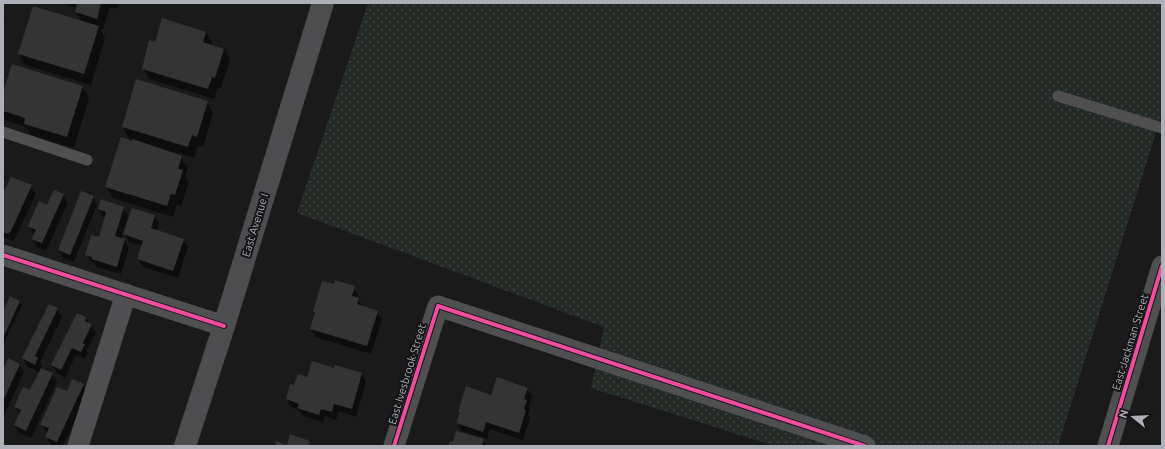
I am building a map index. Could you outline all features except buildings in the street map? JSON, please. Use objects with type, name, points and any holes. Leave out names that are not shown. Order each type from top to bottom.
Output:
[{"type":"main road","name":"East Avenue I","points":[[186,446],[323,3]]},
{"type":"street","points":[[3,255],[224,326]]},
{"type":"street","name":"East Jackman Street","points":[[1108,446],[1162,266]]},
{"type":"street","points":[[78,446],[126,294]]},
{"type":"street","name":"East Ivesbrook Street","points":[[394,446],[438,306],[864,446]]},
{"type":"lane","points":[[1058,96],[1162,128]]},
{"type":"lane","points":[[3,132],[87,160]]},
{"type":"shaded area","points":[[368,3],[1162,3],[1162,113],[1058,446],[775,446],[591,388],[604,327],[297,213]]},
{"type":"cycle path","points":[[3,255],[224,326]]},
{"type":"cycle path","points":[[1108,446],[1162,266]]},
{"type":"cycle path","points":[[394,446],[438,306],[865,446]]}]
